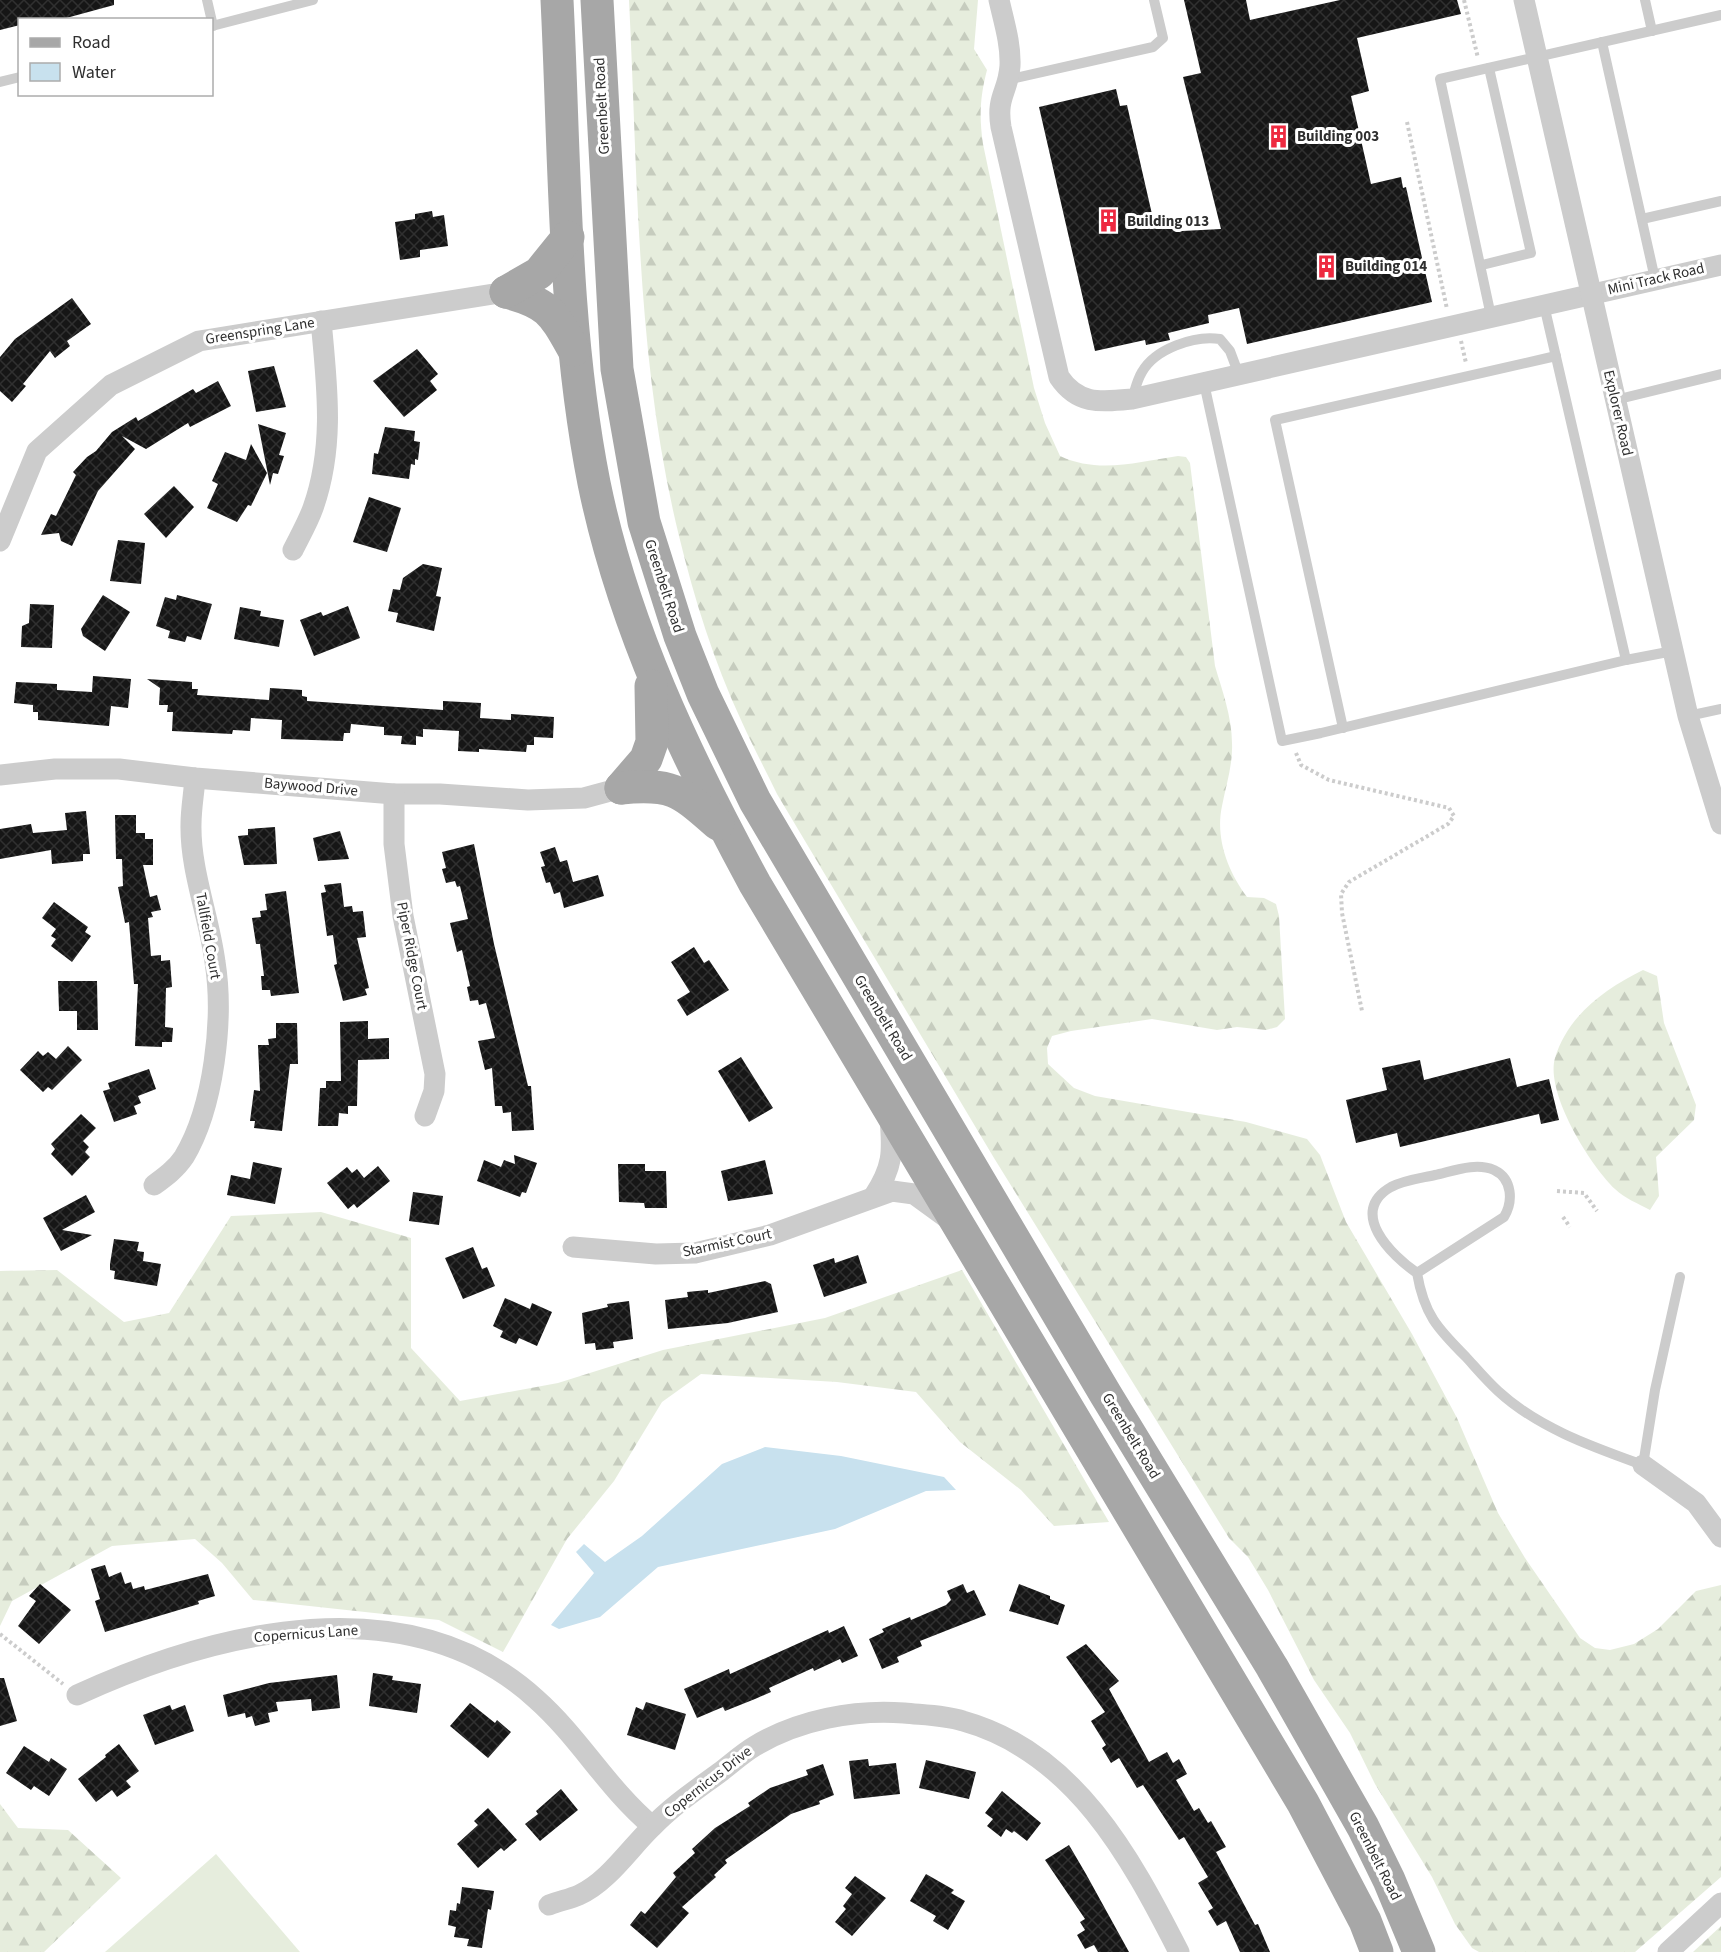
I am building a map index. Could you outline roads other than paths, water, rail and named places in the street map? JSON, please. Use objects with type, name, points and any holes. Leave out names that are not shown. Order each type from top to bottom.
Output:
[{"type":"main road","points":[[557,0],[568,237],[577,356],[588,444],[605,527],[664,703],[726,831],[889,1109],[1304,1803],[1365,1921],[1377,1952]]},
{"type":"main road","name":"Greenbelt Road","points":[[597,0],[617,369],[644,522],[680,636],[723,738],[755,801],[1106,1395],[1272,1667],[1363,1827],[1402,1908],[1419,1952]]},
{"type":"main road","points":[[507,292],[539,273],[568,237]]},
{"type":"main road","points":[[507,292],[532,299],[550,310],[577,356]]},
{"type":"main road","points":[[621,788],[646,759],[652,741],[651,669]]},
{"type":"main road","points":[[621,788],[652,785],[673,789],[726,831]]},
{"type":"main road","points":[[867,1072],[902,1051]]},
{"type":"main road","points":[[1402,1908],[1443,1952]]},
{"type":"street","name":"Mini Track Road","points":[[999,0],[1010,48],[1007,80],[998,106],[1001,127],[1059,377],[1069,392],[1106,401],[1132,399],[1721,265]]},
{"type":"street","name":"Explorer Road","points":[[1524,0],[1688,716],[1720,820]]},
{"type":"street","name":"Greenspring Lane","points":[[0,541],[38,451],[111,385],[199,341],[507,292]]},
{"type":"street","points":[[293,549],[312,510],[327,454],[330,407],[321,321]]},
{"type":"street","name":"Baywood Drive","points":[[0,775],[88,768],[119,769],[195,778],[394,794],[557,800],[584,798],[621,788]]},
{"type":"street","name":"Tallfield Court","points":[[154,1185],[177,1167],[191,1142],[204,1106],[215,1051],[218,1013],[216,964],[196,866],[191,824],[195,778]]},
{"type":"street","name":"Piper Ridge Court","points":[[394,794],[394,844],[403,916],[435,1074],[434,1091],[425,1116]]},
{"type":"street","points":[[874,1196],[886,1178],[893,1153],[889,1109]]},
{"type":"street","name":"Starmist Court","points":[[573,1247],[656,1254],[695,1253],[770,1235],[892,1191],[914,1194],[963,1232]]},
{"type":"street","points":[[1643,1466],[1696,1503],[1720,1535]]},
{"type":"street","name":"Copernicus Lane","points":[[77,1695],[125,1673],[174,1655],[229,1641],[306,1631],[357,1629],[426,1639],[472,1656],[519,1685],[560,1724],[622,1800],[652,1826]]},
{"type":"street","name":"Copernicus Drive","points":[[549,1905],[590,1888],[652,1826],[755,1746],[804,1726],[866,1712],[925,1715],[962,1720],[1003,1735],[1052,1769],[1086,1800],[1128,1857],[1179,1952]]},
{"type":"street","points":[[1668,1952],[1721,1903]]},
{"type":"lane","points":[[207,0],[210,18]]},
{"type":"lane","points":[[213,26],[313,0]]},
{"type":"lane","points":[[1007,80],[1153,47],[1163,38],[1154,0]]},
{"type":"lane","points":[[1645,0],[1652,31]]},
{"type":"lane","points":[[1491,316],[1482,265],[1440,79],[1721,15]]},
{"type":"lane","points":[[1602,42],[1655,279]]},
{"type":"lane","points":[[1482,265],[1531,253],[1489,68]]},
{"type":"lane","points":[[0,82],[18,78]]},
{"type":"lane","points":[[1642,219],[1721,201]]},
{"type":"lane","points":[[1544,305],[1626,660]]},
{"type":"lane","points":[[1132,399],[1141,373],[1157,356],[1201,339],[1220,339],[1230,351],[1239,375]]},
{"type":"lane","points":[[1343,728],[1275,420],[1556,356]]},
{"type":"lane","points":[[1616,400],[1721,374]]},
{"type":"lane","points":[[1204,383],[1282,741],[1673,651]]},
{"type":"lane","points":[[1688,716],[1721,709]]},
{"type":"lane","points":[[1417,1272],[1504,1217],[1510,1207],[1511,1198],[1504,1178],[1493,1170],[1462,1168],[1391,1187],[1380,1196],[1374,1210],[1376,1231],[1390,1251],[1417,1272],[1422,1299],[1431,1317],[1499,1392],[1538,1419],[1573,1438],[1643,1466],[1655,1390],[1680,1277]]},
{"type":"water","points":[[765,1447],[841,1456],[944,1477],[956,1490],[926,1491],[835,1529],[658,1567],[600,1617],[559,1629],[551,1625],[594,1573],[576,1552],[584,1544],[605,1562],[642,1536],[722,1464]]},
{"type":"place","name":"Building 003","points":[[1279,136]]},
{"type":"place","name":"Building 013","points":[[1109,221]]},
{"type":"place","name":"Building 014","points":[[1327,266]]}]
